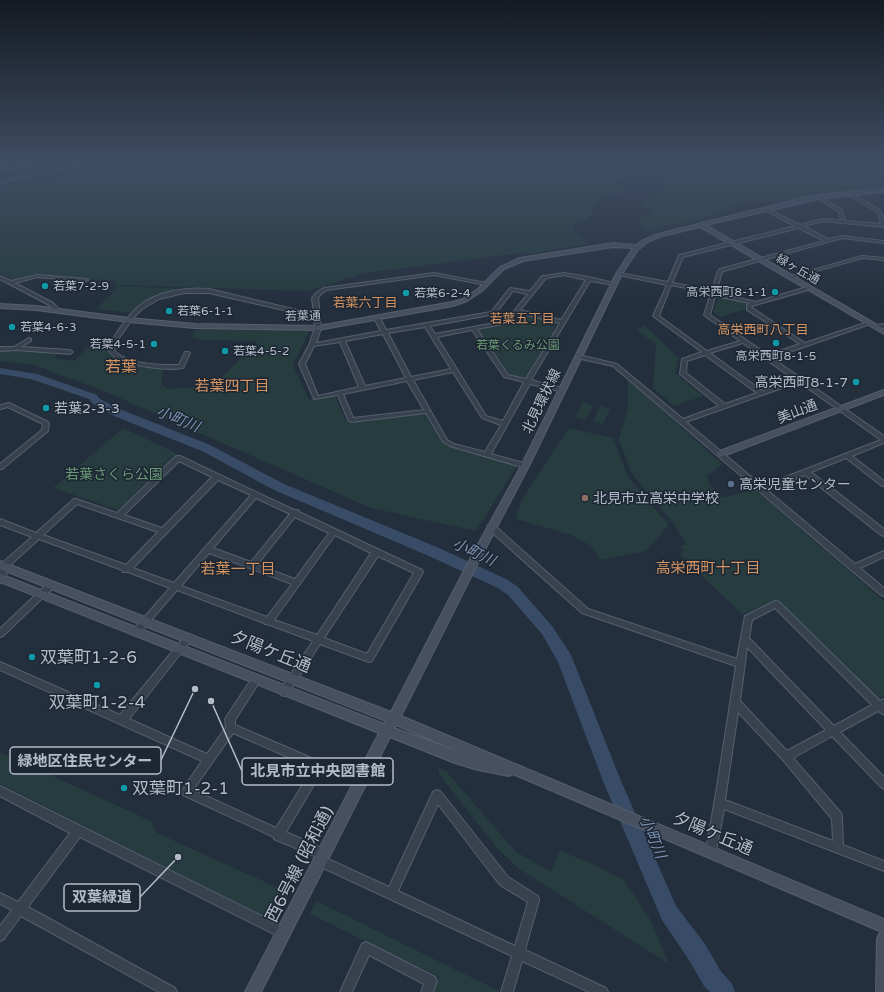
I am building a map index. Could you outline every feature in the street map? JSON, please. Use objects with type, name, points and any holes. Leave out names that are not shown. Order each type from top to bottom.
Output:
[{"type":"street","name":"北見環状線","points":[[387,731],[491,527],[525,466],[619,274],[637,247],[650,238],[761,210]]},
{"type":"street","points":[[769,210],[828,241]]},
{"type":"street","points":[[840,210],[843,222]]},
{"type":"street","points":[[762,394],[656,316],[681,256],[823,220],[884,226],[878,210]]},
{"type":"street","name":"緑ヶ丘通","points":[[701,225],[884,332]]},
{"type":"street","points":[[762,489],[884,440],[841,408],[706,315],[720,271],[842,237],[884,242]]},
{"type":"street","name":"若葉通","points":[[0,306],[36,308],[58,312],[195,326],[318,328],[453,304],[473,295],[502,268],[522,259],[613,245],[637,247]]},
{"type":"street","points":[[790,277],[862,257],[884,259]]},
{"type":"street","points":[[454,370],[316,398],[302,364],[312,346],[318,328],[315,298],[319,292],[326,289],[434,274],[486,284]]},
{"type":"street","points":[[434,336],[508,322],[544,277],[564,274],[615,284]]},
{"type":"street","points":[[619,274],[670,283],[758,303]]},
{"type":"street","points":[[12,282],[30,276],[86,280]]},
{"type":"street","points":[[0,277],[51,304],[58,312]]},
{"type":"street","points":[[487,455],[528,381],[589,278]]},
{"type":"street","points":[[805,345],[749,309],[750,305],[809,288]]},
{"type":"street","points":[[187,353],[181,366],[146,365],[118,357],[112,354],[111,350],[112,346],[129,320],[142,306],[149,301],[163,296],[195,289],[317,316]]},
{"type":"street","points":[[312,346],[493,313],[512,289],[531,293]]},
{"type":"street","points":[[517,311],[563,322]]},
{"type":"street","points":[[377,318],[426,411],[445,441],[525,466]]},
{"type":"street","points":[[768,357],[870,323]]},
{"type":"street","points":[[427,326],[484,418],[505,424]]},
{"type":"street","points":[[876,327],[884,326]]},
{"type":"street","points":[[474,329],[506,376],[562,390]]},
{"type":"street","points":[[16,348],[29,340]]},
{"type":"street","points":[[342,340],[363,389]]},
{"type":"street","points":[[724,407],[683,374],[684,360],[744,341]]},
{"type":"street","points":[[0,349],[16,348],[52,352],[70,352]]},
{"type":"street","points":[[579,357],[615,365],[683,421],[884,594]]},
{"type":"street","points":[[683,421],[800,380]]},
{"type":"street","name":"美山通","points":[[720,454],[884,392]]},
{"type":"street","points":[[340,394],[351,420],[426,411]]},
{"type":"street","points":[[0,407],[9,405],[46,423],[46,431],[0,467]]},
{"type":"street","points":[[847,456],[884,484]]},
{"type":"street","points":[[0,522],[126,570],[369,658],[420,572],[178,458],[118,516]]},
{"type":"street","points":[[806,472],[884,533]]},
{"type":"street","points":[[126,570],[217,476]]},
{"type":"street","points":[[136,632],[256,494]]},
{"type":"street","points":[[1,579],[2,566],[76,501],[163,531]]},
{"type":"street","points":[[252,566],[295,512]]},
{"type":"street","points":[[491,527],[585,611],[740,664]]},
{"type":"street","points":[[268,622],[334,531]]},
{"type":"street","points":[[207,549],[296,582]]},
{"type":"street","points":[[284,692],[376,552]]},
{"type":"street","points":[[854,568],[884,554]]},
{"type":"street","name":"夕陽ケ丘通","points":[[2,566],[189,637],[394,718],[884,926]]},
{"type":"street","name":"夕陽ケ丘通","points":[[1,579],[179,649],[255,681],[470,762],[528,774]]},
{"type":"street","points":[[0,634],[51,585]]},
{"type":"street","points":[[710,851],[720,803],[748,618],[776,604],[882,707],[833,731],[786,757]]},
{"type":"street","points":[[122,720],[189,637]]},
{"type":"street","points":[[745,639],[884,784]]},
{"type":"street","points":[[0,666],[209,759]]},
{"type":"street","points":[[255,681],[230,719],[231,728],[186,792],[278,835],[391,894],[602,992]]},
{"type":"street","points":[[735,702],[786,757],[837,817],[838,849]]},
{"type":"street","points":[[231,728],[320,766],[278,835]]},
{"type":"street","name":"西6号線 (昭和通)","points":[[253,992],[387,731]]},
{"type":"street","points":[[0,791],[284,933]]},
{"type":"street","points":[[391,894],[437,795],[504,881],[534,900],[507,992]]},
{"type":"street","points":[[720,803],[884,866]]},
{"type":"street","points":[[0,935],[78,831]]},
{"type":"street","points":[[0,898],[171,992]]},
{"type":"street","points":[[884,939],[884,992]]},
{"type":"street","points":[[346,992],[366,948],[431,981],[427,992]]},
{"type":"green space","points":[[0,210],[593,210],[588,219],[573,224],[573,231],[590,244],[534,253],[521,253],[364,273],[309,291],[116,285],[115,281],[32,275],[15,280],[0,273]]},
{"type":"green space","points":[[651,210],[724,210],[696,221],[670,225],[647,231],[639,225],[641,217],[651,214]]},
{"type":"green space","points":[[119,286],[183,289],[148,298],[130,313],[96,309]]},
{"type":"green space","points":[[719,296],[747,302],[745,307],[747,309],[720,317],[713,312]]},
{"type":"green space","name":"若葉くるみ公園","points":[[519,314],[557,323],[526,378],[509,374],[479,330],[511,324]]},
{"type":"green space","points":[[645,326],[679,358],[675,373],[703,396],[674,406],[653,388],[656,344],[636,330]]},
{"type":"green space","points":[[203,329],[310,330],[293,365],[309,400],[335,396],[346,421],[424,414],[443,444],[517,466],[476,531],[371,508],[106,392],[34,365],[0,361],[0,349],[17,348],[57,355],[54,358],[74,361],[94,340],[100,337],[115,340],[109,346],[108,352],[120,360],[134,365],[164,368],[161,384],[168,389],[194,387],[222,377],[258,341],[201,340],[192,338],[194,331]]},
{"type":"green space","points":[[628,379],[722,464],[707,476],[710,486],[724,498],[754,489],[884,601],[884,696],[877,700],[777,601],[742,614],[680,555],[683,550],[680,547],[686,544],[673,523],[632,474],[619,440],[628,407]]},
{"type":"green space","points":[[583,402],[593,405],[586,420],[575,417]]},
{"type":"green space","points":[[600,406],[610,409],[603,424],[593,421]]},
{"type":"green space","name":"若葉さくら公園","points":[[123,428],[176,453],[118,510],[53,488]]},
{"type":"green space","points":[[569,428],[613,438],[628,477],[669,525],[646,551],[600,560],[591,546],[571,535],[516,519],[522,499]]},
{"type":"green space","points":[[0,752],[151,821],[157,833],[289,893],[274,921],[0,784]]},
{"type":"green space","points":[[438,767],[446,771],[515,851],[551,872],[560,851],[593,864],[624,880],[651,921],[669,964],[518,868],[497,848],[439,774]]},
{"type":"green space","points":[[316,901],[499,992],[433,992],[439,977],[310,914]]},
{"type":"waterway","name":"小町川","points":[[0,371],[33,376],[93,397],[96,401],[118,413],[206,448],[279,487],[434,552],[503,584],[513,591],[547,630],[565,660],[612,781],[669,913],[697,952],[712,978],[724,992]]},
{"type":"place","name":"若葉7-2-9","points":[[45,286]]},
{"type":"place","name":"高栄西町8-1-1","points":[[775,292]]},
{"type":"place","name":"若葉6-2-4","points":[[406,293]]},
{"type":"place","name":"若葉6-1-1","points":[[169,311]]},
{"type":"place","name":"若葉4-6-3","points":[[12,327]]},
{"type":"place","name":"高栄西町8-1-5","points":[[776,343]]},
{"type":"place","name":"若葉4-5-1","points":[[154,344]]},
{"type":"place","name":"若葉4-5-2","points":[[225,351]]},
{"type":"place","name":"高栄西町8-1-7","points":[[856,382]]},
{"type":"place","name":"若葉2-3-3","points":[[46,408]]},
{"type":"place","name":"高栄児童センター","points":[[731,484]]},
{"type":"place","name":"北見市立高栄中学校","points":[[585,498]]},
{"type":"place","name":"双葉町1-2-6","points":[[32,657]]},
{"type":"place","name":"双葉町1-2-4","points":[[97,685]]},
{"type":"place","name":"緑地区住民センター","points":[[195,689]]},
{"type":"place","name":"北見市立中央図書館","points":[[211,701]]},
{"type":"place","name":"双葉町1-2-1","points":[[124,788]]},
{"type":"place","name":"双葉緑道","points":[[178,857]]},
{"type":"district","name":"若葉六丁目","points":[[365,302]]},
{"type":"district","name":"若葉五丁目","points":[[522,318]]},
{"type":"district","name":"高栄西町八丁目","points":[[763,329]]},
{"type":"district","name":"若葉","points":[[121,366]]},
{"type":"district","name":"若葉四丁目","points":[[232,386]]},
{"type":"district","name":"高栄西町十丁目","points":[[708,568]]},
{"type":"district","name":"若葉一丁目","points":[[238,569]]}]
